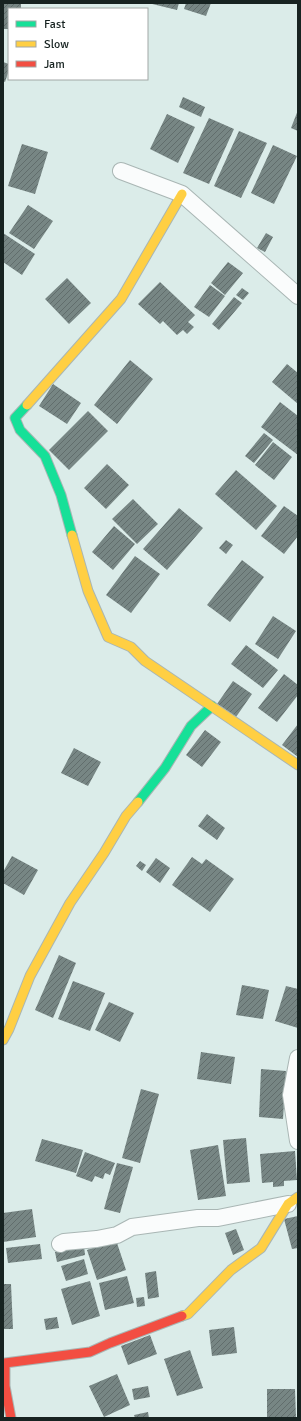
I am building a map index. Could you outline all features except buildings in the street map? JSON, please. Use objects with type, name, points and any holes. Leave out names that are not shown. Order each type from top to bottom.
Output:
[{"type":"street","points":[[121,172],[182,194],[298,296]]},
{"type":"street","points":[[182,194],[121,299],[15,418],[20,430],[46,456],[61,495],[88,590],[108,637],[131,647],[145,661],[298,765]]},
{"type":"street","points":[[3,1040],[9,1029],[30,976],[73,897],[104,853],[126,816],[165,768],[191,726],[212,706]]},
{"type":"street","points":[[298,1058],[291,1095],[298,1141]]},
{"type":"street","points":[[60,1244],[64,1242],[97,1239],[117,1235],[132,1227],[198,1218],[218,1218],[293,1201]]},
{"type":"street","points":[[11,1418],[5,1386],[4,1363],[90,1352],[188,1314],[231,1270],[261,1248],[293,1201]]},
{"type":"traffic: fast","points":[[27,405],[15,418],[20,430],[45,456],[61,495],[72,535]]},
{"type":"traffic: fast","points":[[138,802],[165,768],[191,726],[212,706]]},
{"type":"traffic: slow","points":[[27,405],[121,299],[182,194]]},
{"type":"traffic: slow","points":[[72,535],[88,591],[108,637],[131,647],[145,661],[298,765]]},
{"type":"traffic: slow","points":[[3,1040],[9,1029],[30,976],[70,903],[104,853],[126,816],[138,802]]},
{"type":"traffic: slow","points":[[182,1316],[188,1314],[231,1270],[261,1248],[288,1204],[298,1197]]},
{"type":"traffic: jam","points":[[11,1418],[5,1386],[5,1363],[90,1352],[182,1316]]}]
